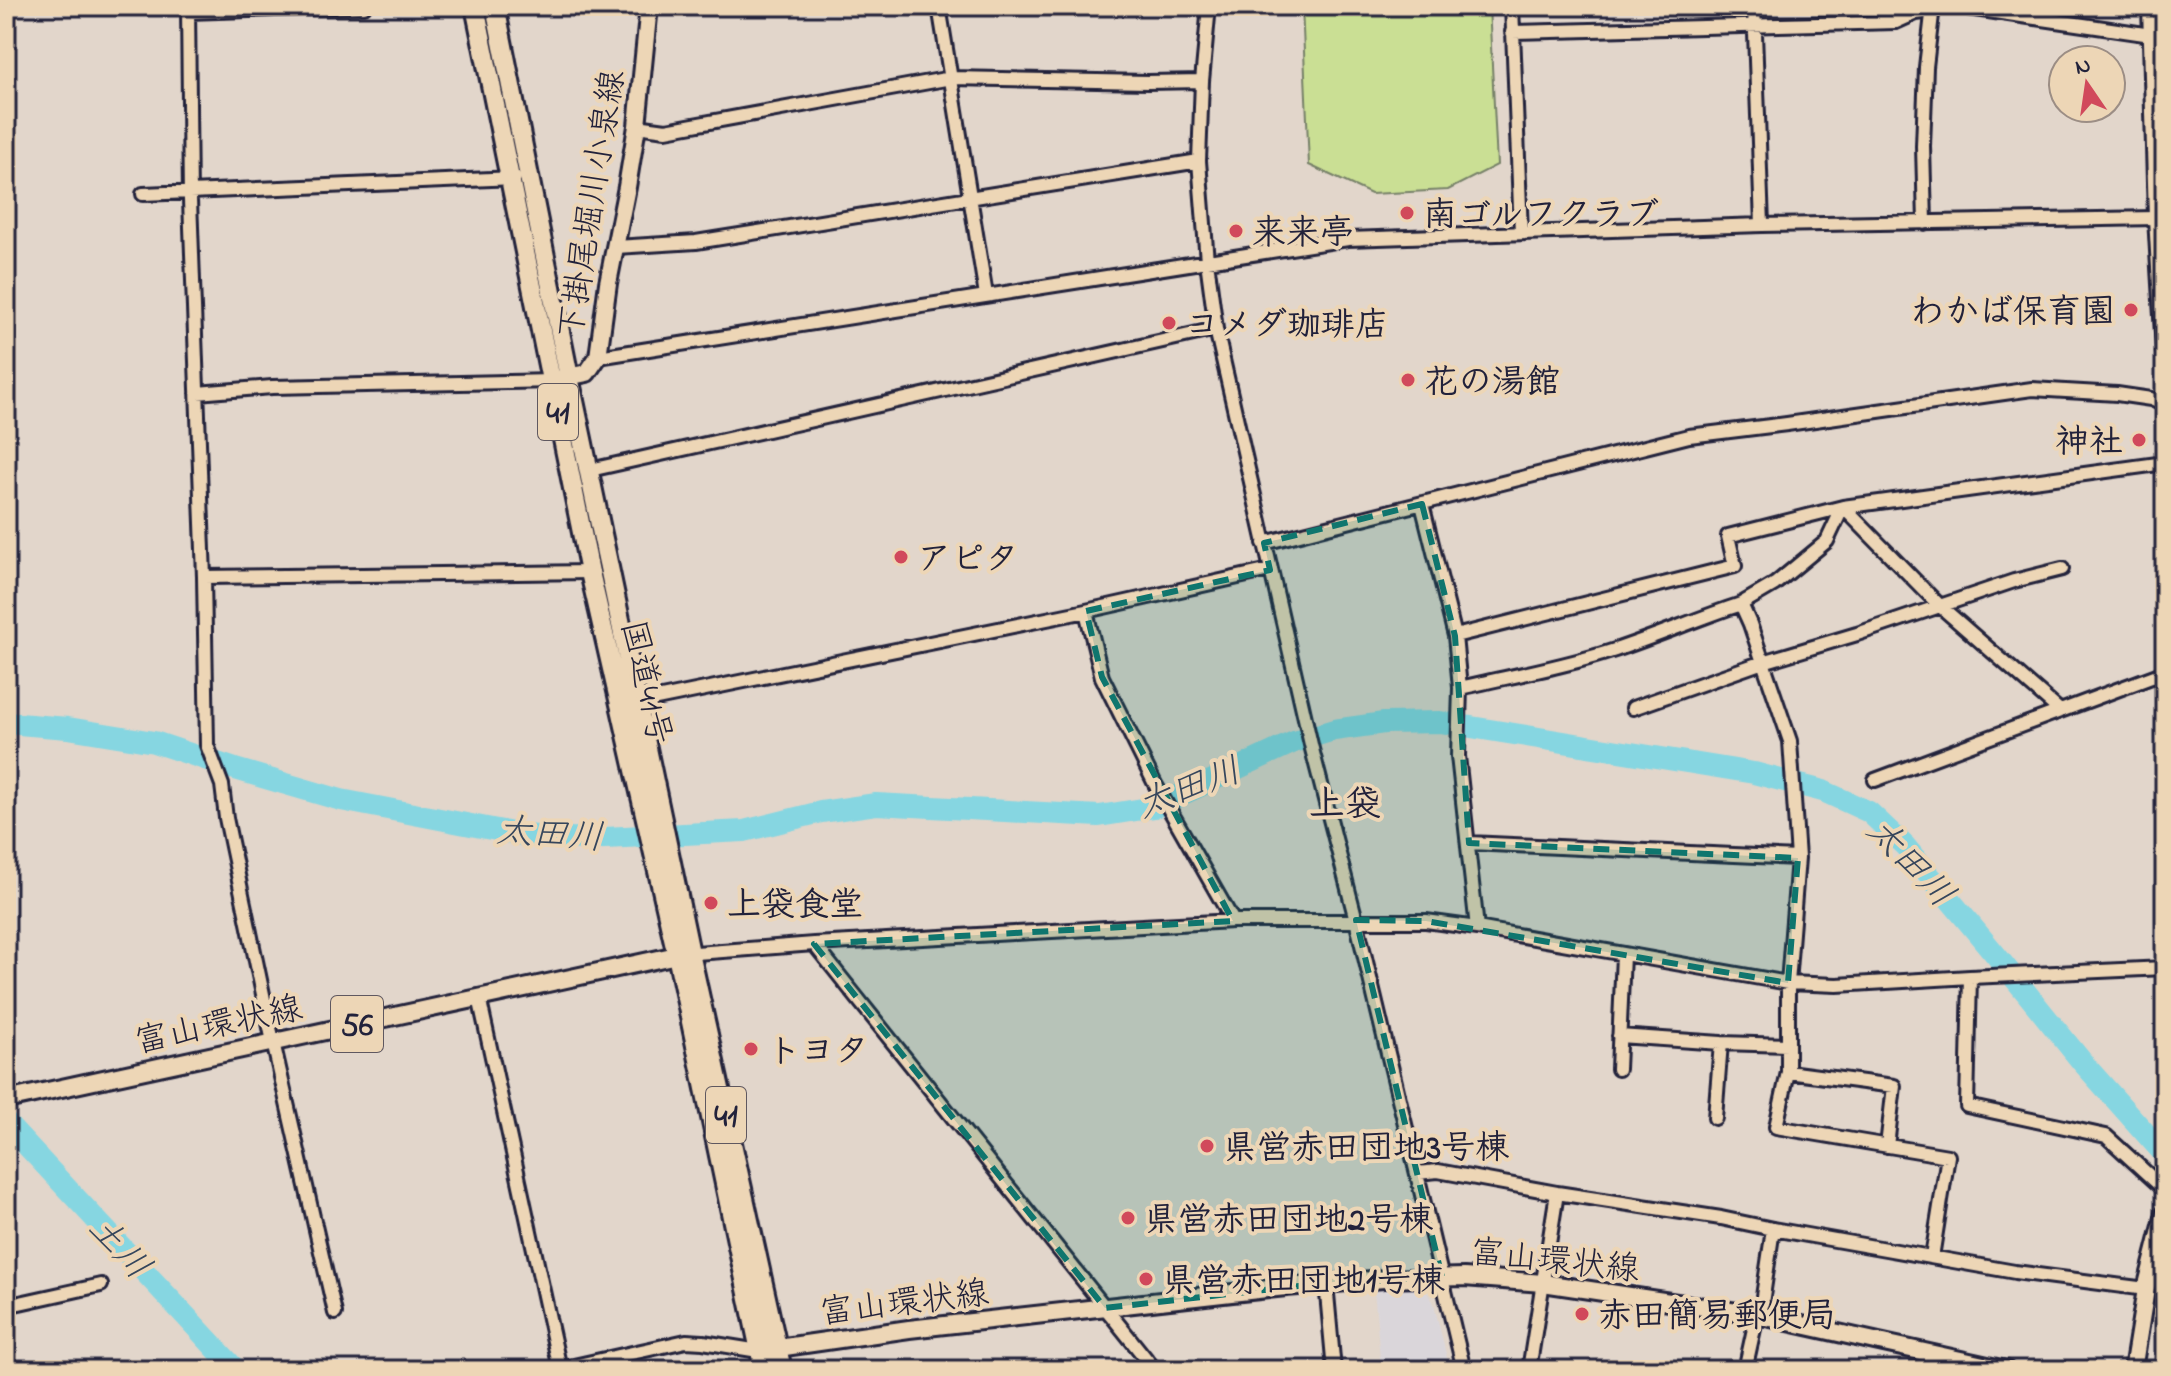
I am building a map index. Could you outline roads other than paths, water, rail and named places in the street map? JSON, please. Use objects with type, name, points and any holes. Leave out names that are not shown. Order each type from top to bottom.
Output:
[{"type":"highway","name":"国道41号","points":[[475,6],[510,179],[561,379],[590,470],[629,704],[768,1349],[782,1370]]},
{"type":"highway","name":"国道41号","points":[[495,6],[529,175],[590,572],[629,704]]},
{"type":"highway","name":"国道41号","points":[[764,1370],[768,1349]]},
{"type":"main road","name":"下掛尾堀川小泉線","points":[[561,379],[587,373],[598,357],[637,126],[649,6]]},
{"type":"main road","points":[[2151,6],[2158,36],[2157,218],[2165,350]]},
{"type":"main road","name":"富山環状線","points":[[6,1100],[684,954]]},
{"type":"main road","points":[[2133,1370],[2146,1289],[2165,1214]]},
{"type":"main road","name":"富山環状線","points":[[768,1349],[909,1329],[1326,1283],[1442,1277],[1543,1283],[1757,1315],[1948,1363],[2006,1370]]},
{"type":"street","points":[[335,1313],[273,1042],[226,818],[222,785],[207,745],[190,193],[188,9],[364,6]]},
{"type":"street","points":[[939,6],[986,295]]},
{"type":"street","points":[[1209,6],[1199,161],[1216,329],[1312,749],[1464,1370]]},
{"type":"street","points":[[1512,6],[1521,233]]},
{"type":"street","points":[[1754,6],[1762,225]]},
{"type":"street","points":[[1954,6],[2158,36]]},
{"type":"street","points":[[1512,32],[1896,22],[1933,9],[1925,83],[1925,223]]},
{"type":"street","points":[[637,126],[666,130],[951,78],[1202,81]]},
{"type":"street","points":[[616,247],[696,242],[1199,161]]},
{"type":"street","points":[[143,194],[510,179],[529,175]]},
{"type":"street","points":[[598,357],[1348,239],[1762,225],[2157,218]]},
{"type":"street","points":[[590,470],[1216,329]]},
{"type":"street","points":[[197,393],[272,387],[561,379]]},
{"type":"street","points":[[1264,543],[1689,436],[2032,389],[2117,394],[2151,399],[2165,405]]},
{"type":"street","points":[[1455,636],[1735,566],[1728,536],[1843,507],[2165,463]]},
{"type":"street","points":[[1422,504],[1455,636],[1460,688],[1458,756],[1477,928]]},
{"type":"street","points":[[1460,688],[1604,653],[1741,604],[1775,584],[1827,541],[1843,507]]},
{"type":"street","points":[[1843,507],[1940,606],[2060,711]]},
{"type":"street","points":[[1633,708],[1763,662],[2014,581],[2062,569]]},
{"type":"street","points":[[629,704],[1086,611],[1270,570]]},
{"type":"street","points":[[204,577],[590,572]]},
{"type":"street","points":[[1741,604],[1790,741],[1798,858],[1788,983],[1788,1072],[1776,1127],[1948,1156],[1932,1257]]},
{"type":"street","points":[[1086,611],[1102,677],[1155,784],[1233,921]]},
{"type":"street","points":[[1875,780],[2165,672]]},
{"type":"street","points":[[1469,843],[1798,858]]},
{"type":"street","points":[[684,954],[1233,921],[1356,920],[1426,921],[1477,928],[1788,983],[1837,985],[2165,968]]},
{"type":"street","points":[[814,944],[1155,1370]]},
{"type":"street","points":[[1618,1069],[1623,955]]},
{"type":"street","points":[[1970,977],[1967,1106],[2106,1136],[2165,1190]]},
{"type":"street","points":[[479,997],[560,1369],[686,1341],[768,1349]]},
{"type":"street","points":[[1619,1036],[1788,1045]]},
{"type":"street","points":[[1715,1118],[1721,1043]]},
{"type":"street","points":[[1788,1072],[1894,1086],[1887,1146]]},
{"type":"street","points":[[1417,1173],[1438,1171],[1721,1218],[2015,1272],[2146,1289]]},
{"type":"street","points":[[1529,1370],[1557,1193]]},
{"type":"street","points":[[1745,1370],[1762,1303],[1773,1229]]},
{"type":"street","points":[[1326,1283],[1334,1370]]},
{"type":"street","points":[[6,1306],[101,1285]]},
{"type":"waterway","name":"太田川","points":[[6,723],[68,728],[154,742],[341,800],[523,835],[585,839],[744,831],[821,812],[876,804],[1099,816],[1155,807],[1294,742],[1334,730],[1384,723],[1440,722],[1754,773],[1823,791],[1869,812],[1905,846],[2083,1063],[2165,1155]]},
{"type":"waterway","name":"土川","points":[[6,1123],[236,1370]]},
{"type":"place","name":"南ゴルフクラブ","points":[[1407,213]]},
{"type":"place","name":"来来亭","points":[[1236,231]]},
{"type":"place","name":"わかば保育園","points":[[2131,310]]},
{"type":"place","name":"コメダ珈琲店","points":[[1169,323]]},
{"type":"place","name":"花の湯館","points":[[1408,380]]},
{"type":"place","name":"神社","points":[[2139,440]]},
{"type":"place","name":"アピタ","points":[[901,557]]},
{"type":"place","name":"上袋食堂","points":[[711,903]]},
{"type":"place","name":"トヨタ","points":[[751,1049]]},
{"type":"place","name":"県営赤田団地3号棟","points":[[1207,1146]]},
{"type":"place","name":"県営赤田団地2号棟","points":[[1128,1218]]},
{"type":"place","name":"県営赤田団地1号棟","points":[[1146,1279]]},
{"type":"place","name":"赤田簡易郵便局","points":[[1582,1314]]},
{"type":"district","name":"上袋","points":[[1345,802]]}]
